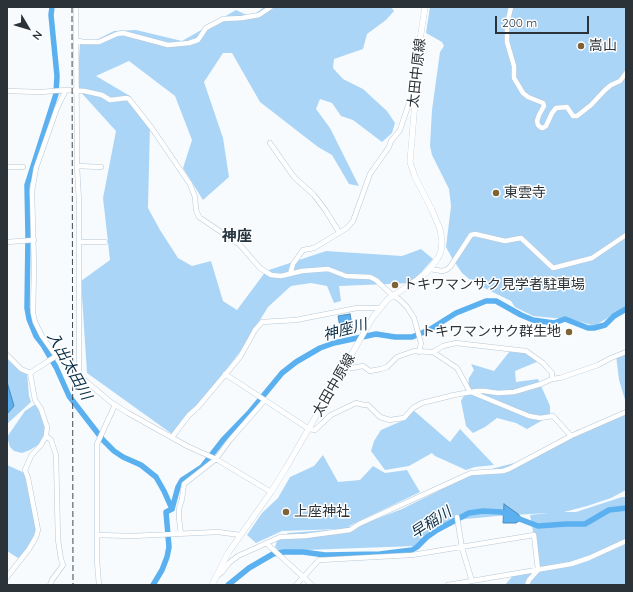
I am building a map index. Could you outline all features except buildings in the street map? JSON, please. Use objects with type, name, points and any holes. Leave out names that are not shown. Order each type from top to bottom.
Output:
[{"type":"main road","name":"太田中原線","points":[[212,585],[228,553],[271,492],[380,308],[392,295],[423,276],[438,258],[441,251],[442,241],[440,229],[415,177],[410,162],[415,93],[425,7]]},
{"type":"street","points":[[76,7],[77,166],[79,202],[79,371],[81,377],[114,404],[128,413],[216,459],[271,492]]},
{"type":"street","points":[[76,40],[82,42],[99,42],[123,33],[168,45],[189,43],[198,40],[206,28],[223,19],[259,15],[270,7]]},
{"type":"street","points":[[511,7],[507,24],[507,42],[514,66],[514,78],[523,93],[528,97],[543,103],[544,106],[537,121],[540,127],[543,128],[546,126],[556,108],[567,107],[573,116],[577,116],[591,105],[611,85],[620,82],[626,73]]},
{"type":"street","points":[[30,373],[56,356],[42,336],[35,322],[33,313],[34,240],[32,191],[36,168],[57,108],[66,90]]},
{"type":"street","points":[[7,91],[41,92],[77,90],[97,93],[110,100],[129,99],[151,127],[190,184],[195,197],[196,210],[199,217],[240,245],[260,268],[271,275],[281,276],[319,268],[328,269],[346,276],[370,278],[380,282],[392,295],[399,299],[407,307],[414,318],[422,344],[420,352]]},
{"type":"street","points":[[290,274],[293,264],[303,250],[314,248],[347,228],[354,218],[370,174],[389,147],[391,141],[400,130],[409,103],[415,93]]},
{"type":"street","points":[[270,143],[294,176],[314,194],[339,232]]},
{"type":"street","points":[[77,166],[101,167]]},
{"type":"street","points":[[7,167],[23,167]]},
{"type":"street","points":[[430,269],[442,272],[450,267],[471,235],[475,234],[505,241],[521,238],[553,268],[592,258],[626,235]]},
{"type":"street","points":[[7,242],[34,240]]},
{"type":"street","points":[[79,242],[104,242]]},
{"type":"street","points":[[172,437],[189,415],[203,401],[240,357],[255,330],[262,322],[296,320],[357,308],[380,308]]},
{"type":"street","points":[[344,367],[352,368],[362,366],[370,371],[381,369],[387,367],[397,357],[414,351],[434,352],[443,346],[456,343],[526,351],[543,363],[552,373],[552,379]]},
{"type":"street","points":[[434,352],[457,368],[470,392],[529,416],[540,418],[553,416],[571,436]]},
{"type":"street","points":[[225,374],[309,429],[316,430],[331,416],[356,403],[364,405],[368,404],[380,417],[390,420],[404,418],[413,408],[422,403],[484,390],[498,393],[514,392],[598,365],[626,352]]},
{"type":"street","points":[[7,355],[21,368],[30,373],[36,400],[41,409],[46,427],[46,436],[41,445],[31,456],[25,470],[28,478],[38,530],[29,549],[7,578]]},
{"type":"street","points":[[181,534],[179,509],[184,484],[216,459],[230,440],[266,400]]},
{"type":"street","points":[[98,585],[97,444],[114,404]]},
{"type":"street","points":[[215,577],[238,556],[280,537],[310,536],[350,530],[359,524],[471,473],[503,471],[510,469],[571,436],[626,412]]},
{"type":"street","points":[[46,436],[51,440],[56,455],[58,540],[63,565],[50,585]]},
{"type":"street","points":[[456,517],[462,546],[472,581]]},
{"type":"street","points":[[97,534],[181,534],[218,532],[240,536]]},
{"type":"street","points":[[296,585],[319,560],[399,556],[534,535],[538,570],[529,580],[527,585]]},
{"type":"street","points":[[448,585],[571,564],[626,542]]},
{"type":"street","points":[[266,543],[312,585]]},
{"type":"shaded area","points":[[264,7],[391,7],[394,11],[386,20],[367,34],[363,49],[334,59],[333,68],[343,79],[363,89],[387,111],[395,123],[392,133],[382,142],[353,120],[341,116],[332,103],[320,99],[316,109],[330,128],[359,186],[349,184],[332,155],[318,147],[260,102],[232,53],[223,53],[204,82],[223,138],[229,177],[203,200],[183,168],[192,140],[175,96],[129,61],[96,76],[130,96],[150,125],[148,208],[178,258],[192,266],[211,261],[223,301],[237,310],[266,271],[326,251],[402,256],[421,249],[433,259],[412,283],[339,286],[341,301],[334,303],[327,286],[311,283],[291,286],[268,307],[242,349],[197,408],[172,434],[87,373],[81,281],[110,260],[103,198],[116,131],[77,88],[80,43],[96,40],[114,31],[136,30],[182,41],[236,10],[251,17]]},
{"type":"shaded area","points":[[430,7],[626,7],[626,306],[595,326],[574,320],[533,316],[515,307],[511,301],[474,283],[462,273],[446,247],[451,206],[449,189],[432,155],[430,146],[432,110],[440,52],[444,46],[442,42],[426,33]]},
{"type":"shaded area","points":[[510,351],[526,351],[539,361],[515,371],[516,382],[538,379],[550,406],[550,416],[527,429],[516,423],[497,418],[485,427],[473,433],[466,426],[461,401],[468,388],[469,378],[474,370],[471,364],[494,371]]},
{"type":"shaded area","points":[[626,352],[626,403],[619,380],[616,355]]},
{"type":"shaded area","points":[[7,355],[22,372],[27,373],[31,402],[7,424]]},
{"type":"shaded area","points":[[34,405],[39,405],[45,418],[46,433],[38,445],[30,450],[22,453],[14,451],[10,447],[7,437],[25,411]]},
{"type":"shaded area","points":[[412,409],[450,442],[460,429],[494,465],[475,467],[466,470],[435,456],[432,453],[409,466],[385,470],[371,451],[374,441],[381,430],[404,420]]},
{"type":"shaded area","points":[[626,412],[626,490],[611,498],[564,512],[576,512],[626,497],[626,540],[608,552],[626,544],[626,585],[505,585],[515,573],[540,569],[530,515],[548,513],[456,520],[435,526],[415,546],[306,550],[282,554],[275,547],[277,541],[288,533],[341,529],[282,531],[256,543],[247,535],[262,513],[278,498],[290,477],[314,466],[323,455],[338,482],[360,480],[373,466],[385,473],[407,470],[420,492],[347,527],[371,521],[402,509],[472,474],[518,462],[571,436],[577,430],[593,428]]},
{"type":"shaded area","points":[[7,465],[27,474],[38,530],[24,555],[18,558],[7,551]]},
{"type":"water","points":[[350,314],[353,330],[341,332],[338,316]]},
{"type":"water","points":[[7,382],[14,406],[7,414]]},
{"type":"water","points":[[504,504],[518,514],[522,519],[516,523],[503,523]]},
{"type":"waterway","name":"入出太田川","points":[[52,7],[51,15],[57,76],[56,94],[27,185],[27,308],[29,319],[36,336],[56,367],[69,396],[103,440],[114,451],[141,465],[156,477],[172,509]]},
{"type":"waterway","name":"神座川","points":[[172,509],[178,487],[182,480],[202,467],[223,440],[249,413],[282,373],[296,362],[320,348],[334,343],[376,334],[395,337],[412,337],[429,330],[456,313],[486,301],[496,301],[533,320],[554,323],[565,319],[588,328],[605,325],[614,316],[626,309]]},
{"type":"waterway","name":"早稲川","points":[[228,585],[249,568],[273,554],[284,552],[303,552],[325,555],[380,554],[412,550],[437,530],[469,513],[483,511],[501,512],[538,526],[585,524],[609,510],[626,508]]},
{"type":"waterway","name":"入出太田川","points":[[153,585],[162,570],[167,557],[169,547],[166,512],[172,509]]},
{"type":"railway","points":[[72,7],[73,585]]},
{"type":"place","name":"嵩山","points":[[581,46]]},
{"type":"place","name":"東雲寺","points":[[496,193]]},
{"type":"place","name":"トキワマンサク見学者駐車場","points":[[395,285]]},
{"type":"place","name":"トキワマンサク群生地","points":[[569,332]]},
{"type":"place","name":"上座神社","points":[[286,512]]},
{"type":"district","name":"神座","points":[[237,236]]}]
